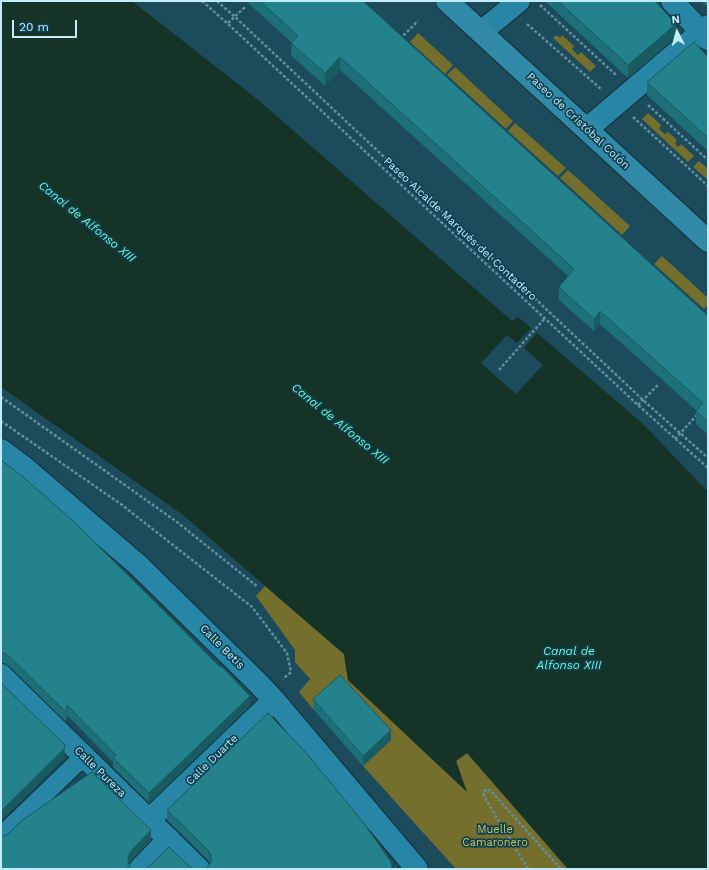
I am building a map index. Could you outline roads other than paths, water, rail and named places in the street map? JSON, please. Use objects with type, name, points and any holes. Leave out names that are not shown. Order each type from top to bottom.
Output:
[{"type":"main road","name":"Paseo de Cristóbal Colón","points":[[447,1],[708,241]]},
{"type":"street","points":[[481,32],[528,1]]},
{"type":"street","points":[[587,129],[706,32],[672,1]]},
{"type":"street","name":"Calle Betis","points":[[1,450],[25,468],[138,565],[274,700],[417,869]]},
{"type":"street","name":"Calle Pureza","points":[[1,675],[200,869]]},
{"type":"street","name":"Calle Duarte","points":[[149,820],[274,700]]},
{"type":"street","points":[[1,836],[84,756]]},
{"type":"street","points":[[140,869],[169,839]]},
{"type":"water","name":"Canal de Alfonso XIII","points":[[1,1],[132,1],[257,99],[512,321],[518,317],[537,333],[643,424],[708,492],[708,869],[568,869],[467,753],[456,761],[467,792],[348,680],[344,654],[183,515],[1,387]]},
{"type":"park label","name":"Muelle Camaronero","points":[[495,836]]}]
